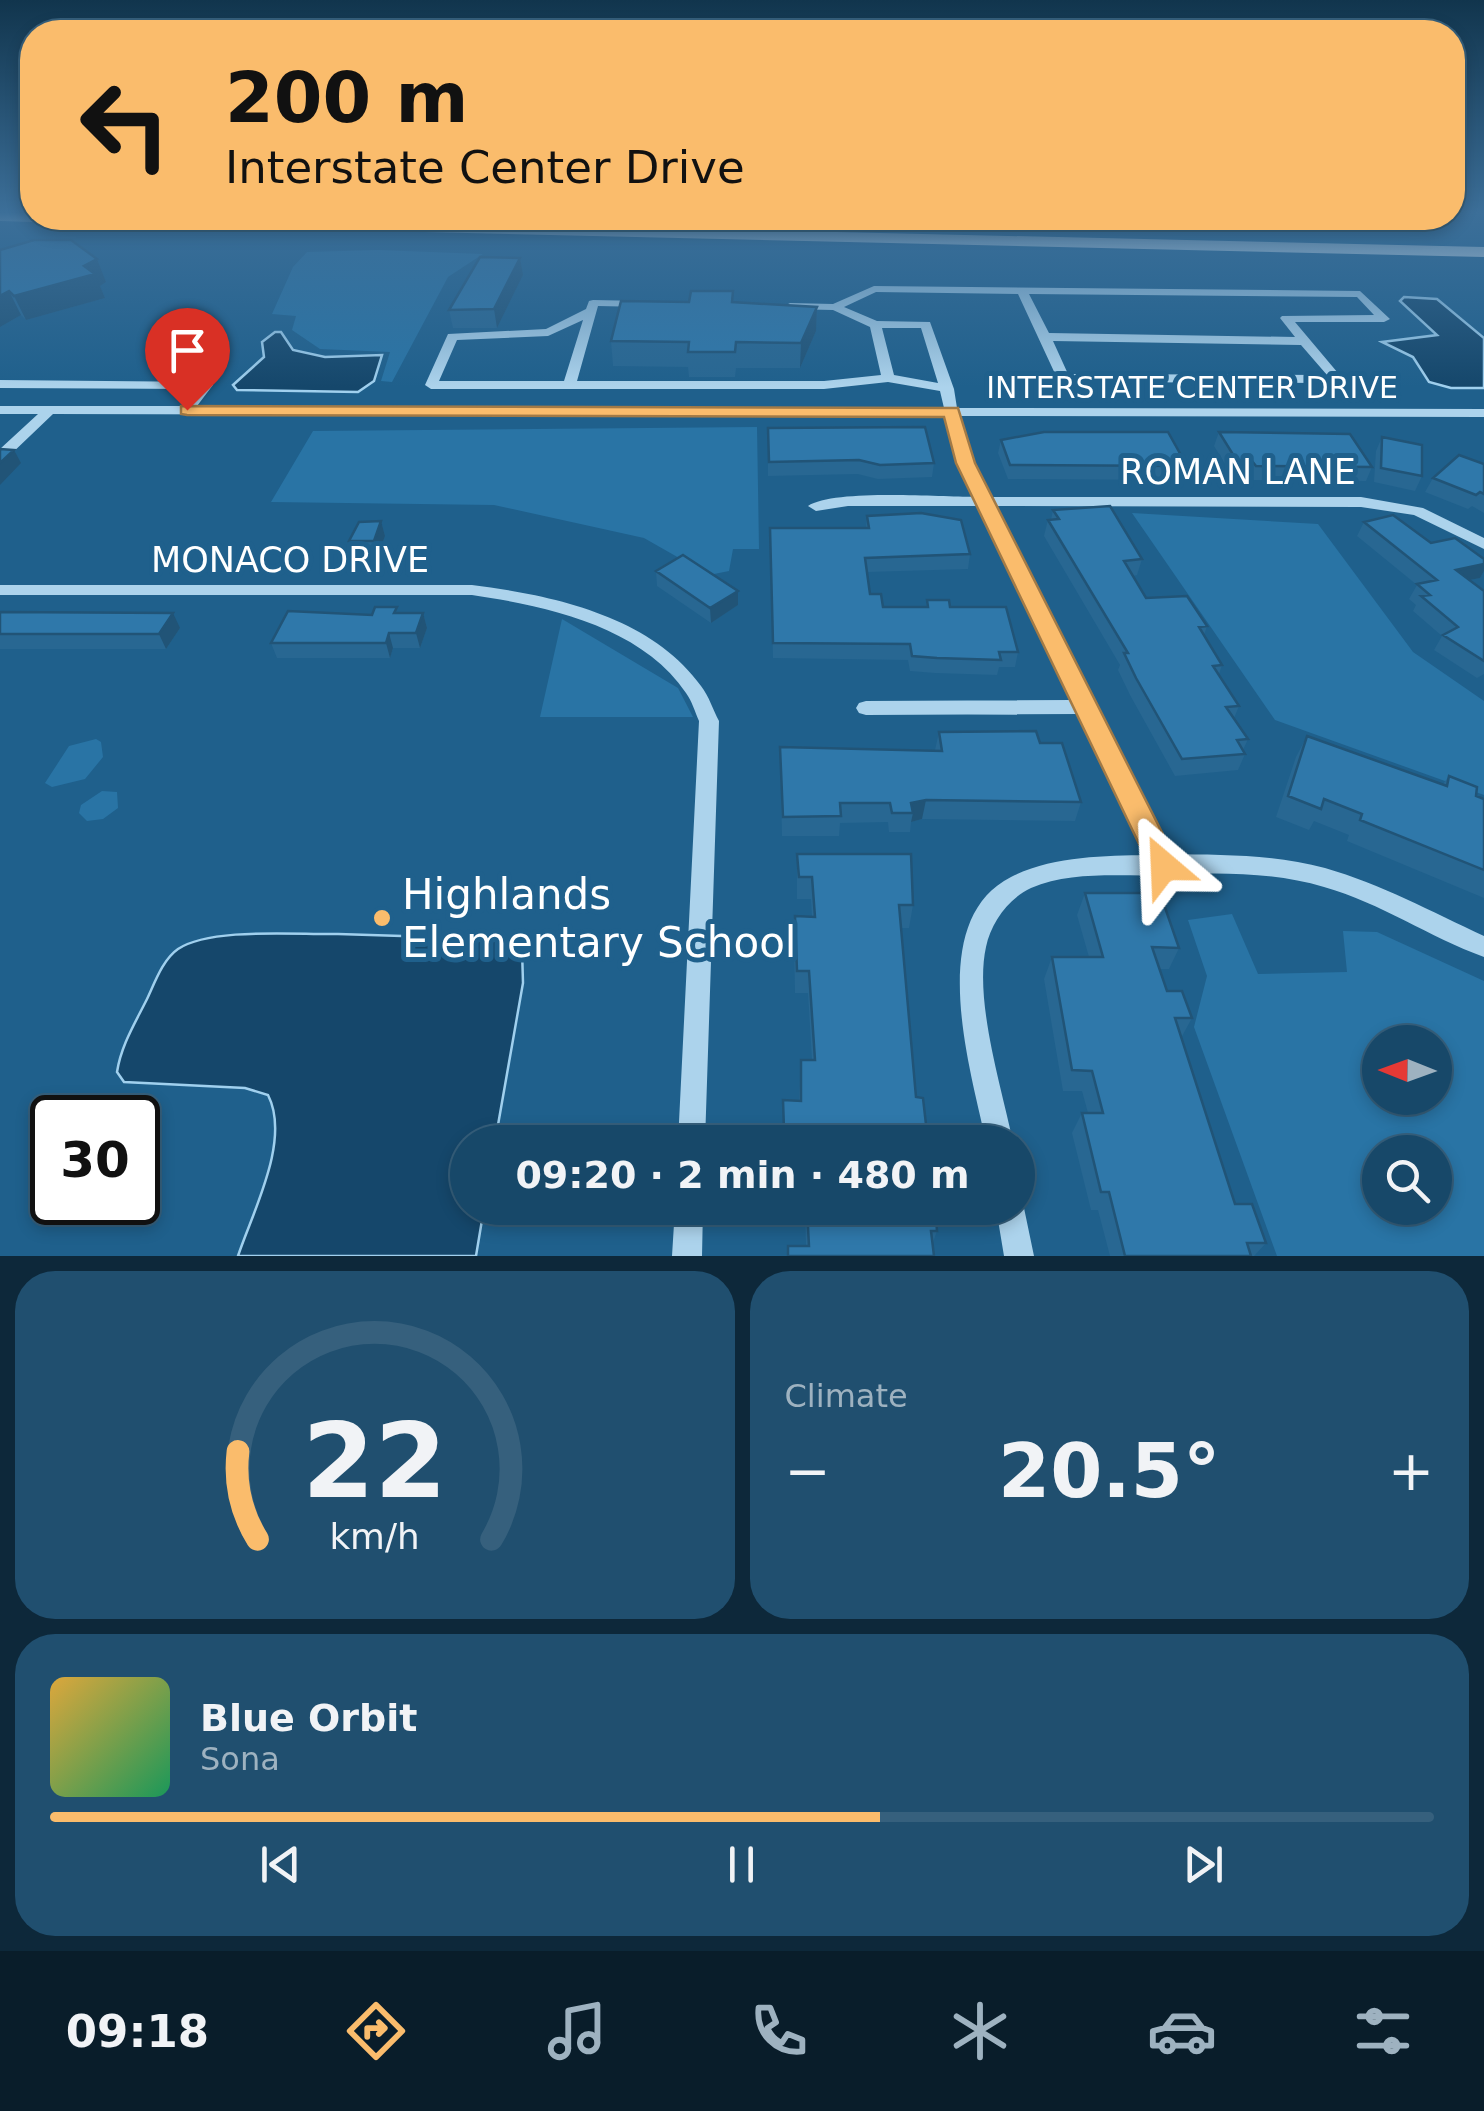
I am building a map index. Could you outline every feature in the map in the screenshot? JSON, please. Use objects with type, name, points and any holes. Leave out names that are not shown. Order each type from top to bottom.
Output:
[{"type":"street","points":[[834,307],[874,289],[1360,294],[1384,319],[1286,318],[1337,379],[1063,378],[1022,291]]},
{"type":"street","points":[[570,384],[593,304],[667,304]]},
{"type":"street","points":[[779,306],[834,307],[875,325],[926,324],[948,389],[965,463],[1164,866]]},
{"type":"street","points":[[591,311],[548,332],[452,337],[431,385],[824,385],[888,378],[948,389]]},
{"type":"street","points":[[875,325],[888,378]]},
{"type":"street","points":[[1044,336],[1304,341]]},
{"type":"street","points":[[0,384],[207,384],[187,410]]},
{"type":"street","points":[[460,411],[470,385]]},
{"type":"street","name":"INTERSTATE CENTER DRIVE","points":[[0,410],[1484,414]]},
{"type":"street","points":[[4,454],[50,410]]},
{"type":"street","name":"ROMAN LANE","points":[[816,506],[848,501],[1379,504],[1446,521],[1484,544]]},
{"type":"street","name":"MONACO DRIVE","points":[[0,590],[472,590],[513,594],[578,614],[667,659],[702,696],[709,721],[693,1125]]},
{"type":"street","points":[[866,708],[1085,707]]},
{"type":"street","points":[[996,1125],[972,974],[972,952],[983,920],[999,898],[1046,872],[1079,867],[1284,868],[1325,877],[1484,947]]},
{"type":"street","points":[[687,1256],[688,1225]]},
{"type":"street","points":[[1013,1225],[1019,1256]]},
{"type":"shaded area","points":[[292,270],[459,270],[448,277],[392,382],[381,381],[390,352],[320,349],[292,330],[296,316],[272,314]]},
{"type":"shaded area","points":[[1404,297],[1437,299],[1484,338],[1484,388],[1451,388],[1429,382],[1413,357],[1382,342],[1437,335],[1400,301]]},
{"type":"shaded area","points":[[281,332],[293,350],[325,357],[382,355],[374,381],[358,392],[237,390],[233,385],[264,357],[262,342]]},
{"type":"shaded area","points":[[757,427],[759,549],[733,549],[729,571],[709,575],[644,538],[494,505],[271,502],[313,431]]},
{"type":"shaded area","points":[[1132,513],[1318,524],[1413,652],[1484,701],[1484,795],[1275,720]]},
{"type":"shaded area","points":[[562,619],[678,688],[693,717],[540,717]]},
{"type":"shaded area","points":[[96,739],[101,742],[103,757],[85,779],[52,787],[45,783],[69,746]]},
{"type":"shaded area","points":[[102,791],[117,792],[118,808],[103,819],[87,821],[79,813],[81,805]]},
{"type":"shaded area","points":[[1232,914],[1258,974],[1347,972],[1343,931],[1377,932],[1484,981],[1484,1256],[1277,1256],[1194,1027],[1207,976],[1188,920]]},
{"type":"shaded area","points":[[278,933],[498,939],[522,949],[523,983],[498,1125],[450,1125],[450,1225],[481,1225],[476,1256],[238,1256],[273,1154],[274,1113],[268,1095],[245,1088],[124,1082],[117,1072],[125,1044],[159,973],[178,949],[211,938]]},
{"type":"building","points":[[0,270],[89,270],[95,274],[14,296],[9,291],[0,296]]},
{"type":"building","points":[[473,270],[514,270],[494,309],[449,310]]},
{"type":"building","points":[[691,291],[733,291],[732,302],[817,307],[801,343],[736,342],[735,352],[688,352],[689,342],[611,341],[621,301],[689,302]]},
{"type":"building","points":[[925,427],[934,463],[769,462],[768,428]]},
{"type":"building","points":[[1044,432],[1168,432],[1187,466],[1010,465],[1001,440]]},
{"type":"building","points":[[1219,432],[1350,434],[1372,467],[1256,466],[1252,461],[1237,461]]},
{"type":"building","points":[[1382,437],[1422,445],[1422,476],[1381,468]]},
{"type":"building","points":[[0,449],[14,450],[0,463]]},
{"type":"building","points":[[1459,455],[1484,464],[1484,494],[1476,495],[1433,478]]},
{"type":"building","points":[[1110,506],[1142,559],[1124,561],[1146,598],[1187,596],[1207,626],[1199,627],[1222,665],[1213,666],[1239,706],[1226,707],[1248,739],[1237,740],[1245,754],[1182,759],[1136,678],[1124,653],[1128,653],[1048,520],[1059,519],[1053,510]]},
{"type":"building","points":[[921,513],[961,520],[970,554],[865,558],[870,594],[881,594],[883,607],[928,607],[927,600],[949,600],[950,607],[1006,607],[1018,652],[999,652],[1001,660],[937,658],[912,656],[910,644],[773,643],[770,528],[869,528],[867,516]]},
{"type":"building","points":[[1393,515],[1431,543],[1455,538],[1484,559],[1484,564],[1456,570],[1484,591],[1484,661],[1443,635],[1458,627],[1421,596],[1430,595],[1417,584],[1437,580],[1364,522]]},
{"type":"building","points":[[381,521],[374,541],[349,541],[359,522]]},
{"type":"building","points":[[683,555],[738,591],[710,608],[656,571]]},
{"type":"building","points":[[375,607],[397,607],[394,613],[423,613],[416,633],[389,633],[386,643],[271,643],[288,611],[372,615]]},
{"type":"building","points":[[0,612],[173,613],[159,634],[0,634]]},
{"type":"building","points":[[1036,731],[1040,743],[1062,743],[1081,802],[926,800],[911,803],[913,813],[892,813],[890,803],[840,803],[841,816],[783,817],[780,747],[942,751],[939,732]]},
{"type":"building","points":[[1307,736],[1447,786],[1449,776],[1477,787],[1476,796],[1484,799],[1484,870],[1360,820],[1362,814],[1324,799],[1321,809],[1288,796]]},
{"type":"building","points":[[797,854],[911,854],[913,905],[899,905],[916,1097],[923,1098],[926,1125],[784,1125],[783,1100],[801,1101],[801,1060],[815,1060],[809,971],[797,971],[795,916],[815,917],[812,877],[799,877]]},
{"type":"building","points":[[1085,893],[1160,893],[1179,948],[1152,947],[1167,991],[1182,991],[1192,1018],[1175,1018],[1235,1204],[1252,1204],[1266,1243],[1247,1243],[1251,1256],[1125,1256],[1109,1192],[1101,1192],[1082,1113],[1103,1113],[1092,1071],[1072,1070],[1052,957],[1103,957]]},
{"type":"building","points":[[808,1225],[936,1225],[937,1231],[931,1231],[934,1256],[788,1256],[788,1246],[809,1246]]},
{"type":"place","name":"Highlands Elementary School","points":[[382,918]]},
{"type":"route","points":[[187,410],[952,412],[965,463],[1164,866]]}]
